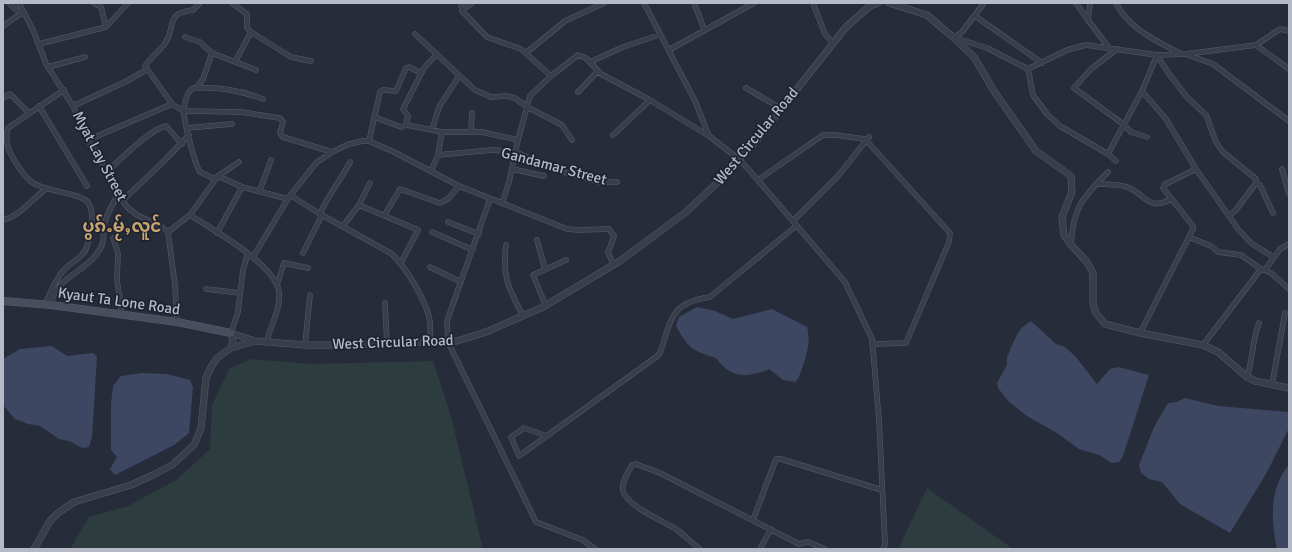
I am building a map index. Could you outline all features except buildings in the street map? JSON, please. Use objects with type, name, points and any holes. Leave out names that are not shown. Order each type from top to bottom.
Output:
[{"type":"main road","name":"Kyaut Ta Lone Road","points":[[3,301],[48,305],[177,322],[231,333]]},
{"type":"street","points":[[3,26],[22,13],[8,3]]},
{"type":"street","points":[[20,4],[26,3]]},
{"type":"street","points":[[94,3],[101,7],[106,27]]},
{"type":"street","points":[[39,44],[106,27],[128,3]]},
{"type":"street","points":[[200,3],[193,10],[182,11],[172,20],[167,40],[145,66],[146,70],[172,104],[183,111],[241,112],[280,118],[283,122],[280,134],[283,137],[332,152]]},
{"type":"street","points":[[232,3],[247,14],[247,28],[251,32],[291,57],[311,61]]},
{"type":"street","points":[[461,3],[462,11],[487,36],[521,49],[551,76]]},
{"type":"street","points":[[462,10],[472,3]]},
{"type":"street","points":[[526,53],[565,21],[604,3]]},
{"type":"street","points":[[644,3],[659,35],[669,50],[695,101],[708,136]]},
{"type":"street","points":[[694,3],[704,29]]},
{"type":"street","points":[[669,50],[704,29],[754,3]]},
{"type":"street","points":[[813,3],[825,34],[832,42]]},
{"type":"street","name":"West Circular Road","points":[[34,549],[50,522],[58,513],[74,502],[131,485],[153,475],[172,465],[194,445],[201,428],[206,378],[211,366],[218,358],[231,348],[255,341],[305,345],[448,342],[486,332],[546,306],[614,265],[686,212],[740,160],[782,109],[832,42],[858,15],[870,6],[878,3]]},
{"type":"street","points":[[889,3],[927,15],[974,57],[994,91],[1036,151],[1070,176],[1072,192],[1062,218],[1064,235],[1087,262],[1093,273],[1093,304],[1096,313],[1104,324],[1140,333],[1203,345],[1218,352],[1255,382],[1289,388]]},
{"type":"street","points":[[954,38],[962,32],[984,3]]},
{"type":"street","points":[[1076,3],[1109,48]]},
{"type":"street","points":[[1088,20],[1090,3]]},
{"type":"street","points":[[1116,3],[1123,14],[1135,27],[1183,54],[1213,64],[1289,121]]},
{"type":"street","name":"Myat Lay Street","points":[[20,4],[22,13],[39,44],[48,66],[73,106],[88,140],[107,172],[118,195],[122,201],[137,215],[162,226],[168,232]]},
{"type":"street","points":[[975,16],[1042,63]]},
{"type":"street","points":[[1028,69],[1067,50],[1086,45],[1157,55],[1183,54],[1256,45],[1280,29],[1289,31]]},
{"type":"street","points":[[235,62],[251,32]]},
{"type":"street","points":[[414,34],[475,90],[493,97],[511,96],[527,107],[562,125],[572,140]]},
{"type":"street","points":[[590,62],[623,47],[659,35]]},
{"type":"street","points":[[185,37],[200,42],[212,53],[256,70]]},
{"type":"street","points":[[954,38],[987,48],[1028,69]]},
{"type":"street","points":[[1256,45],[1289,69]]},
{"type":"street","points":[[1116,49],[1091,68],[1074,87],[1078,92],[1124,124],[1134,134],[1147,137]]},
{"type":"street","points":[[197,88],[204,79],[212,53]]},
{"type":"street","points":[[406,124],[408,116],[403,109],[421,73],[436,55]]},
{"type":"street","points":[[502,203],[532,92],[578,55],[586,58],[598,70],[708,136],[740,160],[845,282],[872,339],[882,490],[883,549]]},
{"type":"street","points":[[1108,154],[1142,91],[1157,55]]},
{"type":"street","points":[[1157,55],[1183,92],[1206,115],[1216,142],[1223,152],[1255,178],[1256,183],[1260,185],[1273,214]]},
{"type":"street","points":[[48,66],[85,57]]},
{"type":"street","points":[[369,141],[381,90],[396,91],[406,68],[408,67],[421,73]]},
{"type":"street","points":[[1028,69],[1033,95],[1047,114],[1060,126],[1108,154],[1116,161]]},
{"type":"street","points":[[73,106],[121,84],[146,70]]},
{"type":"street","points":[[578,92],[598,70]]},
{"type":"street","points":[[432,130],[439,107],[459,76]]},
{"type":"street","points":[[263,99],[237,90],[193,88],[188,92],[183,111],[200,172],[242,187],[289,197],[392,254],[401,263],[422,299],[430,321],[430,343]]},
{"type":"street","points":[[746,88],[782,109]]},
{"type":"street","points":[[48,305],[56,281],[64,270],[80,258],[87,247],[91,216],[90,205],[84,199],[46,189],[32,183],[8,150],[6,135],[8,128],[64,90]]},
{"type":"street","points":[[1142,91],[1166,120],[1196,168],[1230,215],[1238,229],[1252,243],[1273,257]]},
{"type":"street","points":[[3,98],[10,94],[29,113]]},
{"type":"street","points":[[613,135],[650,100]]},
{"type":"street","points":[[88,140],[172,104]]},
{"type":"street","points":[[39,106],[87,186]]},
{"type":"street","points":[[471,132],[472,113]]},
{"type":"street","points":[[374,117],[398,127],[406,124],[442,132],[482,132],[518,140]]},
{"type":"street","points":[[188,128],[232,124]]},
{"type":"street","points":[[107,172],[132,149],[160,127],[166,126],[170,129],[182,144]]},
{"type":"street","points":[[431,171],[438,155],[442,132]]},
{"type":"street","points":[[758,180],[823,135],[835,134],[868,139],[915,192],[920,202],[950,233],[949,242],[906,343],[872,344]]},
{"type":"street","points":[[122,201],[182,144],[189,135]]},
{"type":"street","points":[[792,221],[838,176],[868,139]]},
{"type":"street","points":[[254,257],[289,197],[316,164],[332,152],[349,144],[369,141],[459,186],[567,228],[579,230],[609,229],[614,236],[608,253],[614,265]]},
{"type":"street","name":"Gandamar Street","points":[[438,155],[492,150],[515,152],[561,171],[599,182],[617,182]]},
{"type":"street","points":[[260,190],[271,160]]},
{"type":"street","points":[[177,322],[175,285],[168,232],[190,214],[216,177],[239,162]]},
{"type":"street","points":[[302,253],[328,198],[341,181],[350,162]]},
{"type":"street","points":[[1140,333],[1193,226],[1171,200],[1163,188],[1164,185],[1196,168]]},
{"type":"street","points":[[512,169],[544,176]]},
{"type":"street","points":[[1282,169],[1289,194]]},
{"type":"street","points":[[1071,245],[1073,222],[1076,210],[1096,184],[1108,172]]},
{"type":"street","points":[[343,226],[359,205],[370,183]]},
{"type":"street","points":[[1230,215],[1236,210],[1256,183]]},
{"type":"street","points":[[1096,184],[1121,185],[1129,188],[1154,204],[1162,204],[1171,200]]},
{"type":"street","points":[[384,216],[400,189],[440,203],[448,199],[459,186]]},
{"type":"street","points":[[217,233],[242,187]]},
{"type":"street","points":[[3,220],[20,213],[24,206],[46,189]]},
{"type":"street","points":[[48,305],[56,289],[65,280],[94,258],[100,250],[105,239],[104,226],[108,212],[118,195]]},
{"type":"street","points":[[490,198],[479,234],[447,320],[448,342],[536,522],[583,540],[595,549]]},
{"type":"street","points":[[359,205],[418,230],[401,263]]},
{"type":"street","points":[[190,214],[254,257],[277,285],[279,292],[277,311],[266,342]]},
{"type":"street","points":[[448,222],[479,234]]},
{"type":"street","points":[[547,436],[524,428],[511,437],[519,456],[547,436],[656,357],[660,353],[677,309],[696,299],[710,297],[796,226]]},
{"type":"street","points":[[432,232],[473,250]]},
{"type":"street","points":[[1188,237],[1211,246],[1218,252],[1241,255],[1289,289]]},
{"type":"street","points":[[113,238],[118,253],[118,280],[122,315]]},
{"type":"street","points":[[537,240],[545,269]]},
{"type":"street","points":[[1203,345],[1273,257],[1280,249],[1289,244]]},
{"type":"street","points":[[506,245],[504,260],[505,276],[508,287],[523,316]]},
{"type":"street","points":[[231,348],[233,341],[231,333],[238,312],[243,270],[248,253]]},
{"type":"street","points":[[546,306],[532,275],[566,260]]},
{"type":"street","points":[[277,285],[284,263],[308,268]]},
{"type":"street","points":[[430,267],[461,282]]},
{"type":"street","points":[[206,289],[240,293]]},
{"type":"street","points":[[305,345],[310,295]]},
{"type":"street","points":[[385,303],[387,344]]},
{"type":"street","points":[[1272,384],[1285,313]]},
{"type":"street","points":[[1247,377],[1251,366],[1256,331],[1260,323]]},
{"type":"street","points":[[231,333],[255,341]]},
{"type":"street","points":[[753,520],[776,459],[781,459],[882,490]]},
{"type":"street","points":[[700,549],[676,530],[639,508],[627,498],[623,491],[623,484],[632,465],[636,464],[660,473],[771,529],[799,544],[804,549]]},
{"type":"street","points":[[760,549],[771,529]]},
{"type":"street","points":[[799,544],[808,542],[825,549]]},
{"type":"shaded area","points":[[251,359],[312,364],[433,361],[451,416],[483,549],[70,549],[89,517],[128,506],[176,480],[210,449],[212,405],[229,369]]},
{"type":"shaded area","points":[[927,488],[1013,549],[898,549]]},
{"type":"water","points":[[697,307],[715,311],[733,319],[772,309],[807,327],[809,340],[808,347],[798,379],[795,382],[783,380],[769,369],[754,374],[740,375],[728,370],[716,358],[696,351],[684,339],[676,326],[679,317]]},
{"type":"water","points":[[1031,321],[1056,344],[1065,347],[1075,356],[1097,384],[1110,369],[1119,367],[1149,375],[1123,456],[1119,462],[1112,463],[1099,455],[1079,449],[1057,433],[1027,416],[1009,402],[998,388],[997,383],[1007,365],[1007,357],[1016,337],[1020,330]]},
{"type":"water","points":[[52,346],[67,356],[93,353],[97,357],[92,437],[89,447],[82,448],[69,441],[59,439],[40,426],[28,424],[15,419],[3,405],[3,359],[20,349]]},
{"type":"water","points":[[142,373],[167,374],[190,380],[193,387],[189,433],[174,445],[115,475],[110,469],[117,457],[111,450],[111,404],[113,386],[121,376]]},
{"type":"water","points":[[1185,398],[1218,406],[1289,412],[1289,428],[1266,474],[1230,533],[1180,504],[1162,482],[1149,479],[1141,473],[1139,465],[1154,427],[1168,403],[1177,402]]},
{"type":"water","points":[[1288,466],[1289,549],[1277,549],[1273,506],[1277,485]]},
{"type":"district","name":"ပွၵ်ႉမႂ်ႇလူင်","points":[[122,226]]}]
